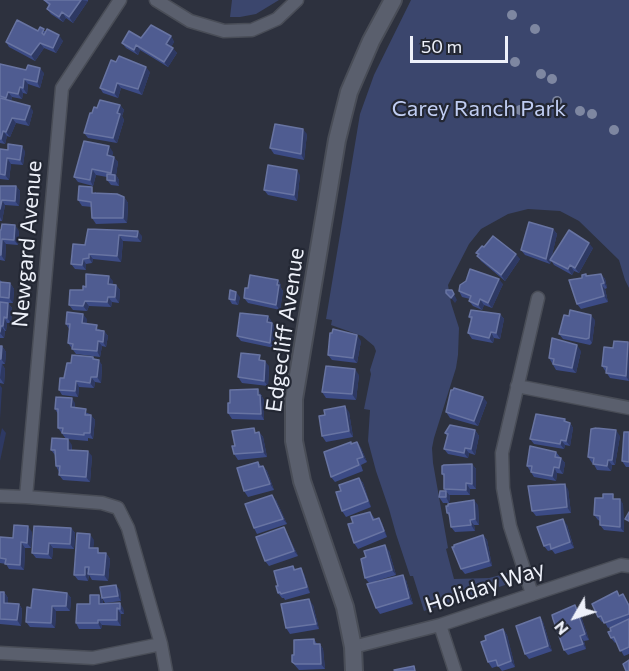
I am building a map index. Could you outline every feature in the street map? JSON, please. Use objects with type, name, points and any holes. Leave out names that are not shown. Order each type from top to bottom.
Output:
[{"type":"street","name":"Newgard Avenue","points":[[26,497],[62,88],[120,0]]},
{"type":"street","points":[[156,0],[190,21],[224,31],[252,30],[276,19],[297,0]]},
{"type":"street","name":"Edgecliff Avenue","points":[[354,671],[353,647],[345,607],[302,482],[294,441],[294,399],[337,140],[349,92],[371,41],[393,0]]},
{"type":"street","points":[[532,594],[510,526],[503,489],[502,453],[538,298]]},
{"type":"street","points":[[517,386],[629,408]]},
{"type":"street","points":[[0,496],[102,503],[118,508],[128,528],[161,644],[166,671]]},
{"type":"street","name":"Holiday Way","points":[[353,647],[440,625],[621,565],[629,566]]},
{"type":"street","points":[[440,625],[455,671]]},
{"type":"street","points":[[0,653],[93,658],[161,644]]},
{"type":"green space","points":[[232,0],[279,0],[256,14],[230,17]]},
{"type":"green space","name":"Carey Ranch Park","points":[[411,0],[629,0],[629,288],[619,260],[579,221],[560,211],[528,209],[508,214],[481,229],[469,244],[448,285],[459,328],[458,355],[434,438],[433,463],[448,548],[446,549],[454,579],[489,578],[508,573],[510,578],[505,585],[499,587],[497,583],[493,584],[494,588],[424,611],[396,534],[368,441],[370,410],[364,409],[370,370],[376,351],[374,346],[362,336],[331,325],[332,320],[326,319],[360,114],[374,75]]},
{"type":"building","points":[[44,0],[81,0],[69,17],[62,12],[59,17],[47,9],[50,4]]},
{"type":"building","points":[[17,20],[38,31],[40,27],[44,29],[42,33],[44,35],[47,29],[59,35],[53,48],[40,43],[31,55],[6,42]]},
{"type":"building","points":[[151,25],[171,36],[166,44],[173,48],[164,62],[136,45],[134,50],[122,43],[129,31],[141,38]]},
{"type":"building","points":[[119,56],[146,67],[138,89],[117,83],[114,93],[100,88],[111,60],[116,62]]},
{"type":"building","points":[[0,64],[26,70],[28,65],[40,68],[37,82],[24,79],[23,88],[20,87],[18,94],[8,92],[6,98],[0,96]]},
{"type":"building","points":[[0,98],[30,106],[25,120],[12,118],[6,132],[3,131],[1,139],[0,139]]},
{"type":"building","points":[[100,100],[120,105],[117,113],[120,114],[113,138],[84,133],[90,113],[94,107],[97,108]]},
{"type":"building","points":[[275,124],[303,129],[301,154],[270,148]]},
{"type":"building","points":[[84,141],[109,146],[107,155],[114,157],[111,173],[92,169],[90,180],[74,177]]},
{"type":"building","points":[[8,144],[22,146],[20,160],[7,158],[5,175],[0,174],[0,149],[8,150]]},
{"type":"building","points":[[268,165],[297,170],[294,195],[264,190]]},
{"type":"building","points":[[107,174],[115,175],[115,181],[107,180]]},
{"type":"building","points":[[0,186],[16,186],[15,201],[2,200],[0,209]]},
{"type":"building","points":[[79,186],[92,187],[92,193],[117,194],[124,197],[123,218],[92,218],[91,202],[78,200]]},
{"type":"building","points":[[529,222],[553,229],[546,259],[521,250]]},
{"type":"building","points":[[2,224],[15,225],[14,240],[2,239],[0,255],[0,230]]},
{"type":"building","points":[[88,229],[138,231],[137,237],[119,235],[117,256],[89,254],[89,258],[83,259],[82,265],[71,264],[73,244],[85,245]]},
{"type":"building","points":[[569,230],[589,243],[575,268],[570,265],[568,269],[550,260]]},
{"type":"building","points":[[493,236],[516,254],[501,275],[476,253]]},
{"type":"building","points":[[470,269],[499,279],[488,303],[480,299],[478,305],[469,301],[471,296],[459,291]]},
{"type":"building","points":[[86,274],[109,276],[108,284],[116,285],[115,297],[108,297],[107,302],[85,301],[83,306],[69,305],[70,290],[83,290],[83,286],[86,287]]},
{"type":"building","points":[[586,274],[586,276],[601,274],[604,296],[577,304],[569,280],[582,278],[582,275]]},
{"type":"building","points":[[250,275],[278,280],[276,305],[244,298]]},
{"type":"building","points":[[0,282],[10,283],[9,298],[0,297]]},
{"type":"building","points":[[230,290],[236,292],[235,300],[229,299]]},
{"type":"building","points":[[446,290],[452,290],[454,294],[451,298],[446,293]]},
{"type":"building","points":[[0,302],[8,303],[7,318],[4,317],[0,332]]},
{"type":"building","points":[[471,310],[500,314],[496,333],[491,332],[489,338],[468,333],[472,317],[469,317]]},
{"type":"building","points":[[570,310],[591,315],[589,338],[559,334],[564,315],[569,316]]},
{"type":"building","points":[[67,312],[83,314],[82,323],[97,325],[96,330],[104,331],[103,342],[98,341],[97,351],[72,349],[73,344],[68,343],[70,324],[66,324]]},
{"type":"building","points":[[240,313],[268,316],[267,322],[272,323],[270,343],[237,336]]},
{"type":"building","points":[[333,329],[357,335],[353,358],[328,355],[330,333]]},
{"type":"building","points":[[552,338],[577,345],[572,368],[553,364],[554,359],[549,358]]},
{"type":"building","points":[[614,341],[628,342],[626,376],[606,373],[607,367],[602,366],[604,347],[613,348]]},
{"type":"building","points":[[241,353],[260,355],[259,360],[265,361],[264,381],[238,377]]},
{"type":"building","points":[[72,355],[93,357],[99,360],[97,377],[91,377],[90,383],[76,381],[75,391],[59,390],[60,378],[64,378],[67,363],[71,363]]},
{"type":"building","points":[[326,366],[355,369],[352,394],[322,392]]},
{"type":"building","points":[[454,388],[483,397],[474,421],[446,412],[451,390]]},
{"type":"building","points":[[258,389],[261,414],[228,413],[230,390]]},
{"type":"building","points":[[56,397],[72,398],[71,407],[86,409],[85,415],[91,415],[90,433],[84,433],[84,435],[62,433],[63,428],[58,428]]},
{"type":"building","points":[[345,406],[349,431],[322,436],[319,416],[325,415],[324,410]]},
{"type":"building","points":[[536,414],[565,419],[564,421],[570,423],[566,441],[561,440],[560,444],[530,439]]},
{"type":"building","points":[[450,425],[475,430],[471,449],[465,448],[464,453],[444,449],[448,434],[445,433]]},
{"type":"building","points":[[254,428],[255,433],[259,432],[263,452],[234,454],[232,431]]},
{"type":"building","points":[[591,429],[616,430],[612,460],[608,460],[607,466],[593,464],[594,458],[588,457]]},
{"type":"building","points":[[624,432],[629,432],[629,462],[622,461]]},
{"type":"building","points":[[52,438],[68,439],[68,450],[88,451],[86,477],[59,475],[60,466],[56,466],[55,450],[51,450]]},
{"type":"building","points":[[351,442],[351,444],[357,442],[363,457],[357,459],[359,465],[331,477],[324,452]]},
{"type":"building","points":[[530,446],[556,452],[555,457],[561,458],[559,468],[554,467],[552,476],[531,472],[532,466],[527,466]]},
{"type":"building","points":[[258,462],[259,467],[263,466],[270,484],[244,491],[237,468]]},
{"type":"building","points":[[472,464],[472,484],[466,483],[466,490],[444,489],[442,466]]},
{"type":"building","points":[[359,478],[368,501],[342,511],[336,492],[341,491],[339,485]]},
{"type":"building","points":[[565,484],[567,507],[532,511],[528,486]]},
{"type":"building","points":[[440,491],[446,491],[446,497],[439,497]]},
{"type":"building","points":[[603,494],[613,494],[613,499],[620,499],[620,527],[600,525],[600,516],[594,515],[595,498],[603,498]]},
{"type":"building","points":[[272,495],[283,519],[254,528],[245,504]]},
{"type":"building","points":[[474,500],[475,519],[470,520],[471,525],[451,527],[446,506]]},
{"type":"building","points":[[370,512],[373,520],[379,518],[384,531],[354,543],[348,524],[353,523],[351,517]]},
{"type":"building","points":[[563,519],[570,542],[551,549],[550,544],[544,546],[537,527]]},
{"type":"building","points":[[14,525],[28,526],[27,543],[21,542],[20,565],[5,564],[6,559],[0,558],[0,537],[13,538]]},
{"type":"building","points":[[34,526],[71,528],[70,544],[49,543],[48,554],[32,553]]},
{"type":"building","points":[[284,527],[294,551],[265,561],[256,537]]},
{"type":"building","points":[[77,533],[90,534],[89,548],[98,548],[98,553],[106,553],[104,575],[88,574],[89,567],[85,567],[85,575],[74,575]]},
{"type":"building","points":[[483,535],[489,561],[461,569],[452,547]]},
{"type":"building","points":[[385,545],[392,570],[365,578],[361,559],[366,557],[364,551]]},
{"type":"building","points":[[293,566],[294,570],[301,568],[307,587],[278,593],[274,571]]},
{"type":"building","points":[[403,575],[409,598],[376,608],[367,584]]},
{"type":"building","points":[[116,585],[118,596],[102,598],[100,587]]},
{"type":"building","points":[[33,589],[67,593],[66,606],[52,606],[51,623],[26,622],[27,607],[31,608]]},
{"type":"building","points":[[617,591],[619,596],[623,594],[629,606],[629,614],[604,623],[601,616],[598,617],[592,604]]},
{"type":"building","points":[[0,592],[4,592],[4,603],[19,604],[17,620],[0,619]]},
{"type":"building","points":[[90,595],[99,595],[99,604],[120,603],[120,609],[117,608],[117,620],[76,623],[77,604],[90,604]]},
{"type":"building","points":[[309,599],[316,624],[286,628],[281,604]]},
{"type":"building","points":[[575,605],[585,634],[580,636],[583,644],[564,650],[552,615]]},
{"type":"building","points":[[540,617],[548,646],[525,654],[516,626]]},
{"type":"building","points":[[629,619],[629,647],[620,651],[614,637],[611,638],[608,632],[611,631],[610,628]]},
{"type":"building","points":[[503,629],[511,661],[498,666],[496,660],[488,662],[481,642],[486,640],[485,636]]},
{"type":"building","points":[[314,639],[314,644],[320,644],[321,664],[292,662],[294,640]]},
{"type":"building","points":[[629,660],[629,671],[626,671],[623,664]]},
{"type":"building","points":[[414,666],[415,671],[394,670]]}]
